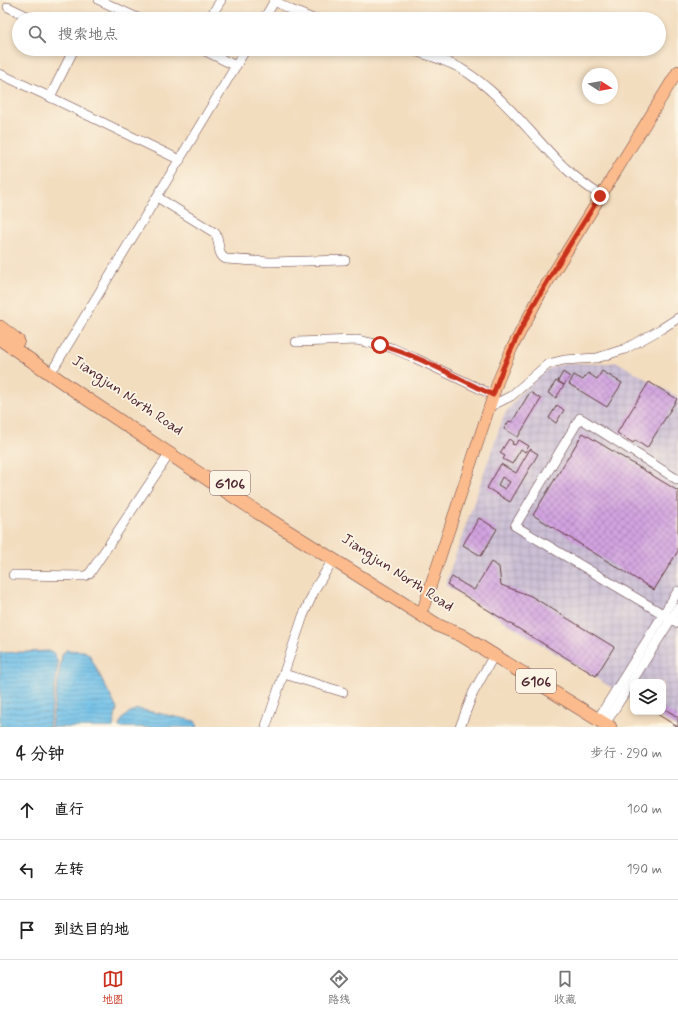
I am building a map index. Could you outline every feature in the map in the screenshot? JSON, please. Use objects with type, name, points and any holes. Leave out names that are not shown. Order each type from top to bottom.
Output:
[{"type":"highway","name":"Jiangjun North Road","points":[[0,328],[262,504],[444,619],[461,634]]},
{"type":"highway","name":"Jiangjun North Road","points":[[0,339],[84,397],[257,512],[439,626],[461,634]]},
{"type":"highway","name":"G106","points":[[461,634],[604,723]]},
{"type":"main road","points":[[424,606],[503,367],[530,311],[678,71]]},
{"type":"street","points":[[99,0],[125,12]]},
{"type":"street","points":[[213,12],[221,0]]},
{"type":"street","points":[[268,12],[273,1],[296,12]]},
{"type":"street","points":[[8,7],[18,12]]},
{"type":"street","points":[[50,97],[70,56]]},
{"type":"street","points":[[215,56],[236,66]]},
{"type":"street","points":[[55,366],[242,56]]},
{"type":"street","points":[[430,56],[442,60],[469,74],[494,94],[517,115],[563,166],[600,196]]},
{"type":"street","points":[[0,74],[180,160]]},
{"type":"street","points":[[157,197],[216,233],[219,240],[220,255],[222,258],[270,262],[345,260]]},
{"type":"street","points":[[489,407],[511,396],[548,364],[564,360],[597,358],[625,349],[678,318]]},
{"type":"street","points":[[296,342],[357,340],[392,348],[493,395]]},
{"type":"street","points":[[671,618],[515,526],[580,418],[678,480]]},
{"type":"street","points":[[14,575],[85,576],[90,573],[170,453]]},
{"type":"street","points":[[266,726],[307,606],[333,560]]},
{"type":"street","points":[[671,618],[678,591]]},
{"type":"street","points":[[604,723],[678,608]]},
{"type":"street","points":[[460,727],[473,693],[494,655]]},
{"type":"street","points":[[284,674],[343,692]]},
{"type":"shaded area","points":[[617,362],[678,397],[678,727],[656,715],[666,715],[666,679],[630,679],[630,699],[445,585],[504,415],[521,392],[548,369],[555,366],[573,363],[598,364]]},
{"type":"water","points":[[66,650],[84,651],[89,654],[117,709],[113,727],[51,727],[62,655]]},
{"type":"water","points":[[49,651],[55,655],[58,664],[49,727],[0,727],[0,653]]},
{"type":"water","points":[[138,709],[195,721],[198,727],[119,727],[126,715]]},
{"type":"building","points":[[602,371],[622,383],[607,407],[569,384],[574,375],[583,380],[588,373],[597,379]]},
{"type":"building","points":[[563,372],[570,377],[564,385],[558,381]]},
{"type":"building","points":[[556,381],[564,385],[556,398],[548,393]]},
{"type":"building","points":[[649,382],[677,399],[647,448],[635,440],[633,443],[617,433]]},
{"type":"building","points":[[530,392],[541,399],[518,437],[504,429],[509,421],[512,422]]},
{"type":"building","points":[[557,405],[564,410],[556,423],[549,418]]},
{"type":"building","points":[[583,433],[678,491],[678,551],[654,590],[533,515]]},
{"type":"building","points":[[509,439],[513,442],[512,444],[515,445],[519,440],[529,446],[525,452],[521,449],[512,464],[503,459],[505,456],[500,453]]},
{"type":"building","points":[[530,449],[538,454],[510,502],[487,488],[501,464],[516,473]],"holes":[[[502,477],[510,482],[505,489],[498,485]]]},
{"type":"building","points":[[479,518],[497,529],[481,556],[463,545]]},
{"type":"building","points":[[491,562],[499,567],[501,585],[531,596],[614,647],[596,676],[447,585],[452,577],[474,590]]},
{"type":"building","points":[[666,710],[678,717],[678,727],[659,715],[666,715]]},
{"type":"route","points":[[380,345],[392,348],[415,358],[493,395],[503,367],[530,311],[600,196]]}]
